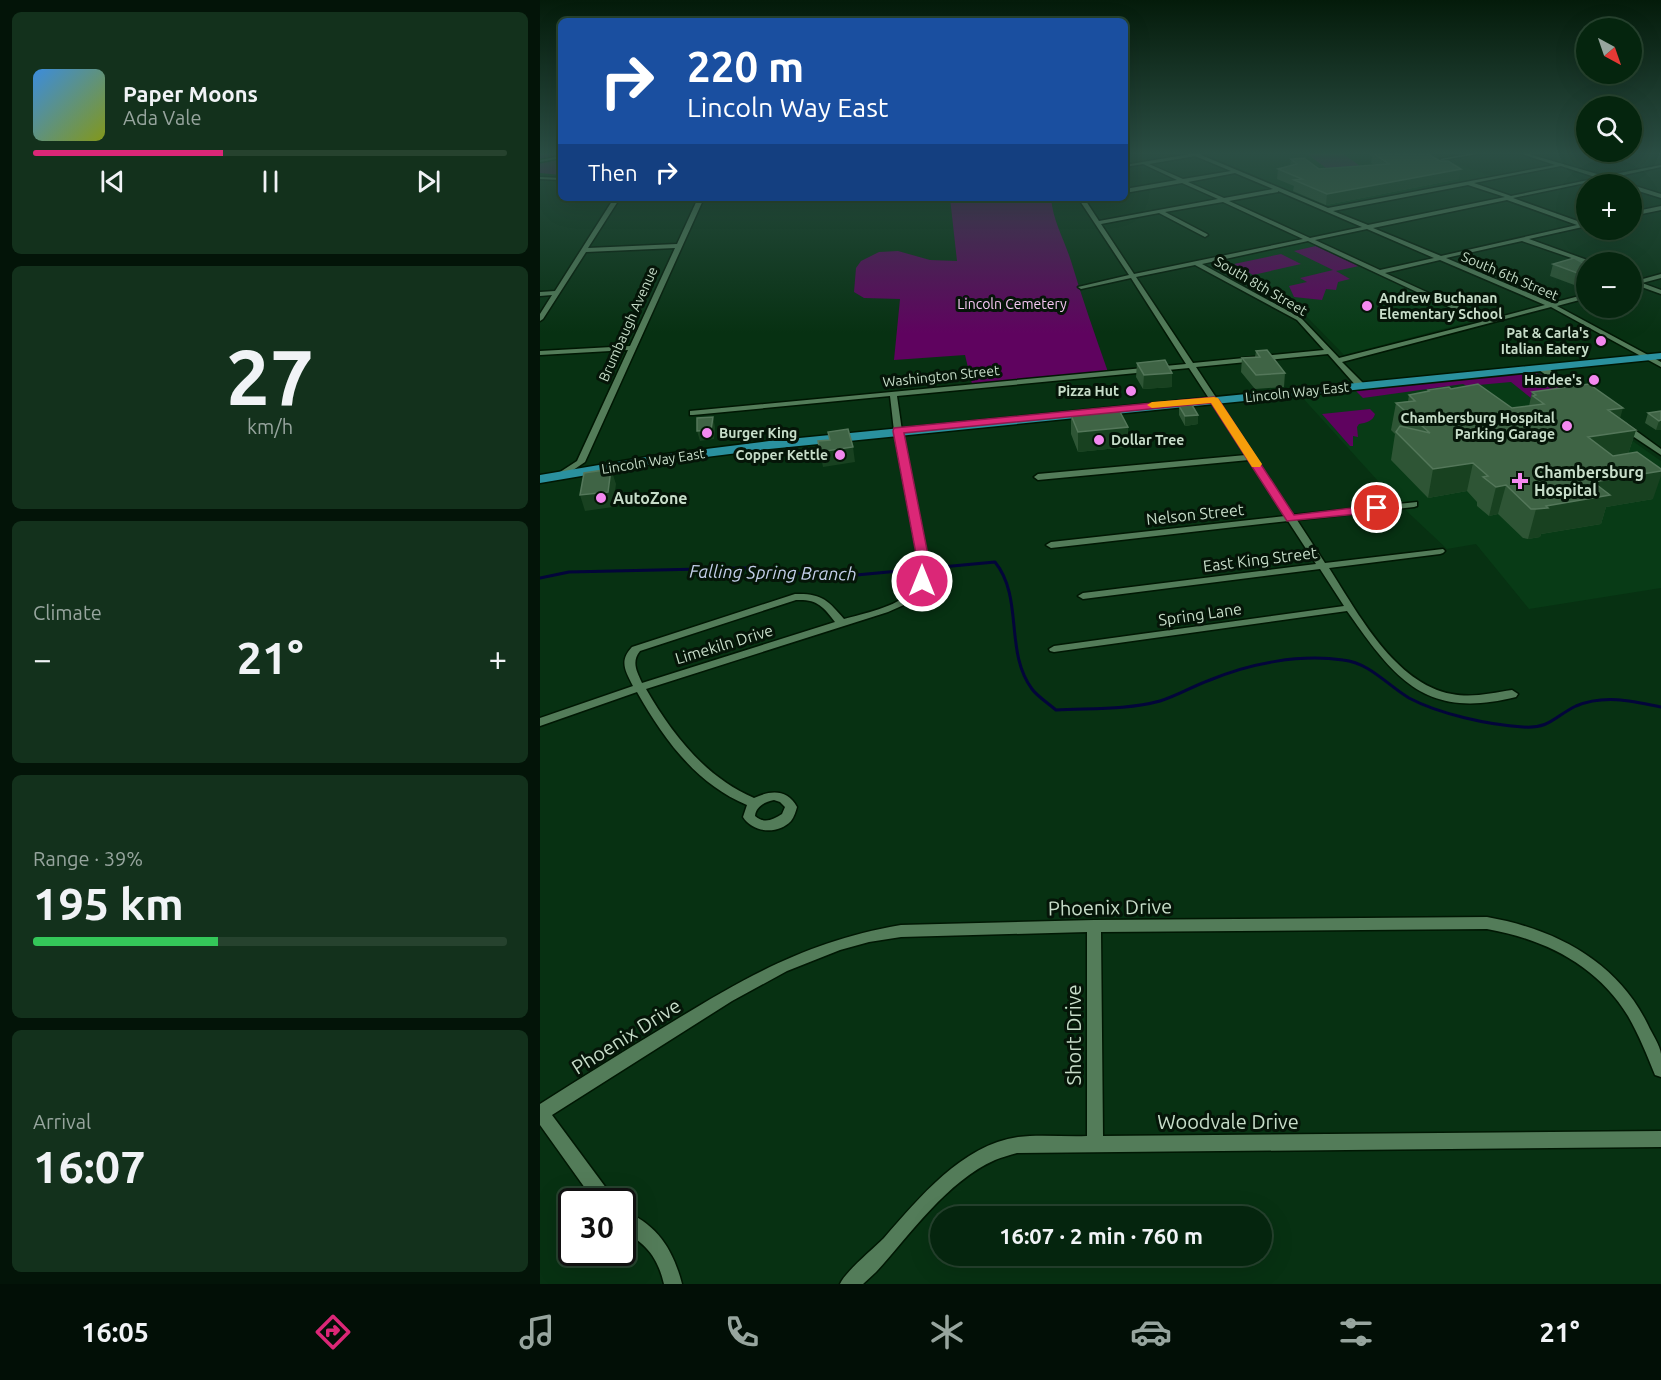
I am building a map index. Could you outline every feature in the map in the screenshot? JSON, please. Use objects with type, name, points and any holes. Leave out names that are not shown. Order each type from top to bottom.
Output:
[{"type":"highway","name":"Lincoln Way East","points":[[540,479],[729,450],[898,431],[1656,357]]},
{"type":"street","points":[[540,319],[608,213]]},
{"type":"street","name":"Brumbaugh Avenue","points":[[581,462],[694,213]]},
{"type":"street","points":[[1092,213],[1291,519],[1386,658],[1401,675],[1421,688],[1446,698],[1474,700],[1512,694]]},
{"type":"street","points":[[1098,223],[1155,213]]},
{"type":"street","points":[[1162,213],[1205,235]]},
{"type":"street","points":[[1253,213],[1487,322]]},
{"type":"street","name":"South 6th Street","points":[[1332,213],[1551,305],[1656,357],[1661,365]]},
{"type":"street","points":[[1081,287],[1436,213]]},
{"type":"street","points":[[1554,213],[1576,221]]},
{"type":"street","points":[[1380,272],[1576,227]]},
{"type":"street","points":[[1522,239],[1576,258]]},
{"type":"street","points":[[584,250],[678,246]]},
{"type":"street","name":"South 8th Street","points":[[1196,263],[1299,319],[1361,386]]},
{"type":"street","points":[[1642,280],[1661,276]]},
{"type":"street","points":[[1642,285],[1661,292]]},
{"type":"street","points":[[540,294],[557,293]]},
{"type":"street","points":[[1337,360],[1576,299]]},
{"type":"street","points":[[540,353],[631,348]]},
{"type":"street","name":"Washington Street","points":[[693,413],[1330,352]]},
{"type":"street","points":[[1542,368],[1589,402]]},
{"type":"street","points":[[893,394],[898,431]]},
{"type":"street","points":[[1616,421],[1661,453]]},
{"type":"street","name":"Limekiln Drive","points":[[540,722],[884,610],[915,593],[925,570],[898,431]]},
{"type":"street","points":[[1038,477],[1251,456]]},
{"type":"street","points":[[560,476],[581,462],[596,470]]},
{"type":"street","name":"Nelson Street","points":[[1051,545],[1291,519],[1318,512],[1375,505],[1414,504]]},
{"type":"street","name":"East King Street","points":[[1083,597],[1440,551]]},
{"type":"street","points":[[754,803],[739,797],[697,766],[674,741],[640,688],[629,664],[630,656],[636,650],[795,597],[809,595],[820,598],[842,624]]},
{"type":"street","name":"Spring Lane","points":[[1054,649],[1350,608]]},
{"type":"street","name":"Phoenix Drive","points":[[540,1112],[745,984],[783,964],[870,934],[901,931],[1094,926],[1487,923],[1543,936],[1567,949],[1611,984],[1633,1011],[1661,1070]]},
{"type":"street","name":"Short Drive","points":[[1094,926],[1095,1143]]},
{"type":"street","points":[[540,1112],[596,1188]]},
{"type":"street","name":"Woodvale Drive","points":[[849,1284],[951,1179],[975,1161],[994,1151],[1017,1145],[1661,1139]]},
{"type":"street","points":[[636,1228],[655,1242],[669,1266],[673,1284]]},
{"type":"shaded area","name":"Andrew Buchanan Elementary School","points":[[1308,242],[1477,320],[1344,355],[1307,317],[1208,263]]},
{"type":"shaded area","name":"Chambersburg Hospital","points":[[1536,373],[1661,461],[1661,588],[1529,609],[1476,544],[1447,549],[1397,502],[1301,396]]},
{"type":"green space","name":"Lincoln Cemetery","points":[[952,213],[1054,213],[1108,372],[972,384],[965,355],[894,360],[900,299],[864,298],[854,292],[856,268],[861,261],[879,252],[898,251],[930,260],[957,261]]},
{"type":"green space","points":[[1316,246],[1359,266],[1336,271],[1350,279],[1338,282],[1336,290],[1326,289],[1322,300],[1294,297],[1289,286],[1307,282],[1300,278],[1333,270],[1294,251]]},
{"type":"green space","points":[[1281,254],[1301,264],[1253,275],[1234,264]]},
{"type":"green space","points":[[1531,372],[1543,375],[1574,398],[1541,406],[1511,382],[1467,386],[1463,384],[1363,398],[1356,391],[1300,395]]},
{"type":"green space","points":[[1370,409],[1375,414],[1369,421],[1359,424],[1358,437],[1353,436],[1353,446],[1350,446],[1322,414]]},
{"type":"building","points":[[1574,258],[1576,259],[1576,273],[1553,264]]},
{"type":"building","points":[[1267,350],[1285,373],[1256,375],[1242,358],[1260,357],[1256,351]]},
{"type":"building","points":[[1165,360],[1172,373],[1144,375],[1137,363]]},
{"type":"building","points":[[1478,384],[1512,408],[1544,404],[1533,396],[1536,395],[1532,392],[1589,384],[1623,408],[1608,410],[1636,430],[1588,437],[1613,456],[1637,452],[1661,471],[1593,482],[1610,495],[1546,506],[1548,508],[1531,509],[1506,485],[1496,487],[1483,477],[1488,476],[1473,463],[1433,469],[1396,432],[1400,426],[1430,433],[1396,403],[1415,401],[1409,395],[1428,390]]},
{"type":"building","points":[[1192,405],[1198,415],[1185,416],[1179,406]]},
{"type":"building","points":[[1118,408],[1128,427],[1078,432],[1071,415],[1075,412]]},
{"type":"building","points":[[1661,411],[1659,421],[1648,413]]},
{"type":"building","points":[[713,417],[711,430],[697,431],[697,418]]},
{"type":"building","points":[[848,429],[853,447],[820,452],[818,441],[830,440],[828,432]]},
{"type":"building","points":[[611,469],[608,492],[580,495],[584,473]]},
{"type":"waterway","name":"Falling Spring Branch","points":[[540,578],[569,572],[746,568],[835,577],[995,562],[1004,576],[1009,592],[1018,658],[1024,674],[1034,692],[1056,710],[1147,704],[1166,699],[1204,682],[1242,669],[1275,661],[1309,658],[1343,660],[1362,665],[1401,693],[1421,704],[1449,714],[1495,724],[1540,726],[1576,706],[1597,700],[1618,700],[1661,707]]},
{"type":"slow traffic","points":[[1152,405],[1214,400],[1256,464]]},
{"type":"place","name":"Andrew Buchanan Elementary School","points":[[1367,306]]},
{"type":"place","name":"Pat & Carla's Italian Eatery","points":[[1601,341]]},
{"type":"place","name":"Hardee's","points":[[1594,380]]},
{"type":"place","name":"Pizza Hut","points":[[1131,391]]},
{"type":"place","name":"Chambersburg Hospital Parking Garage","points":[[1567,426]]},
{"type":"place","name":"Burger King","points":[[707,433]]},
{"type":"place","name":"Dollar Tree","points":[[1099,440]]},
{"type":"place","name":"Copper Kettle","points":[[840,455]]},
{"type":"place","name":"Chambersburg Hospital","points":[[1520,481]]},
{"type":"place","name":"AutoZone","points":[[601,498]]},
{"type":"route","points":[[922,581],[925,570],[898,431],[1214,400],[1291,519],[1377,508]]}]
